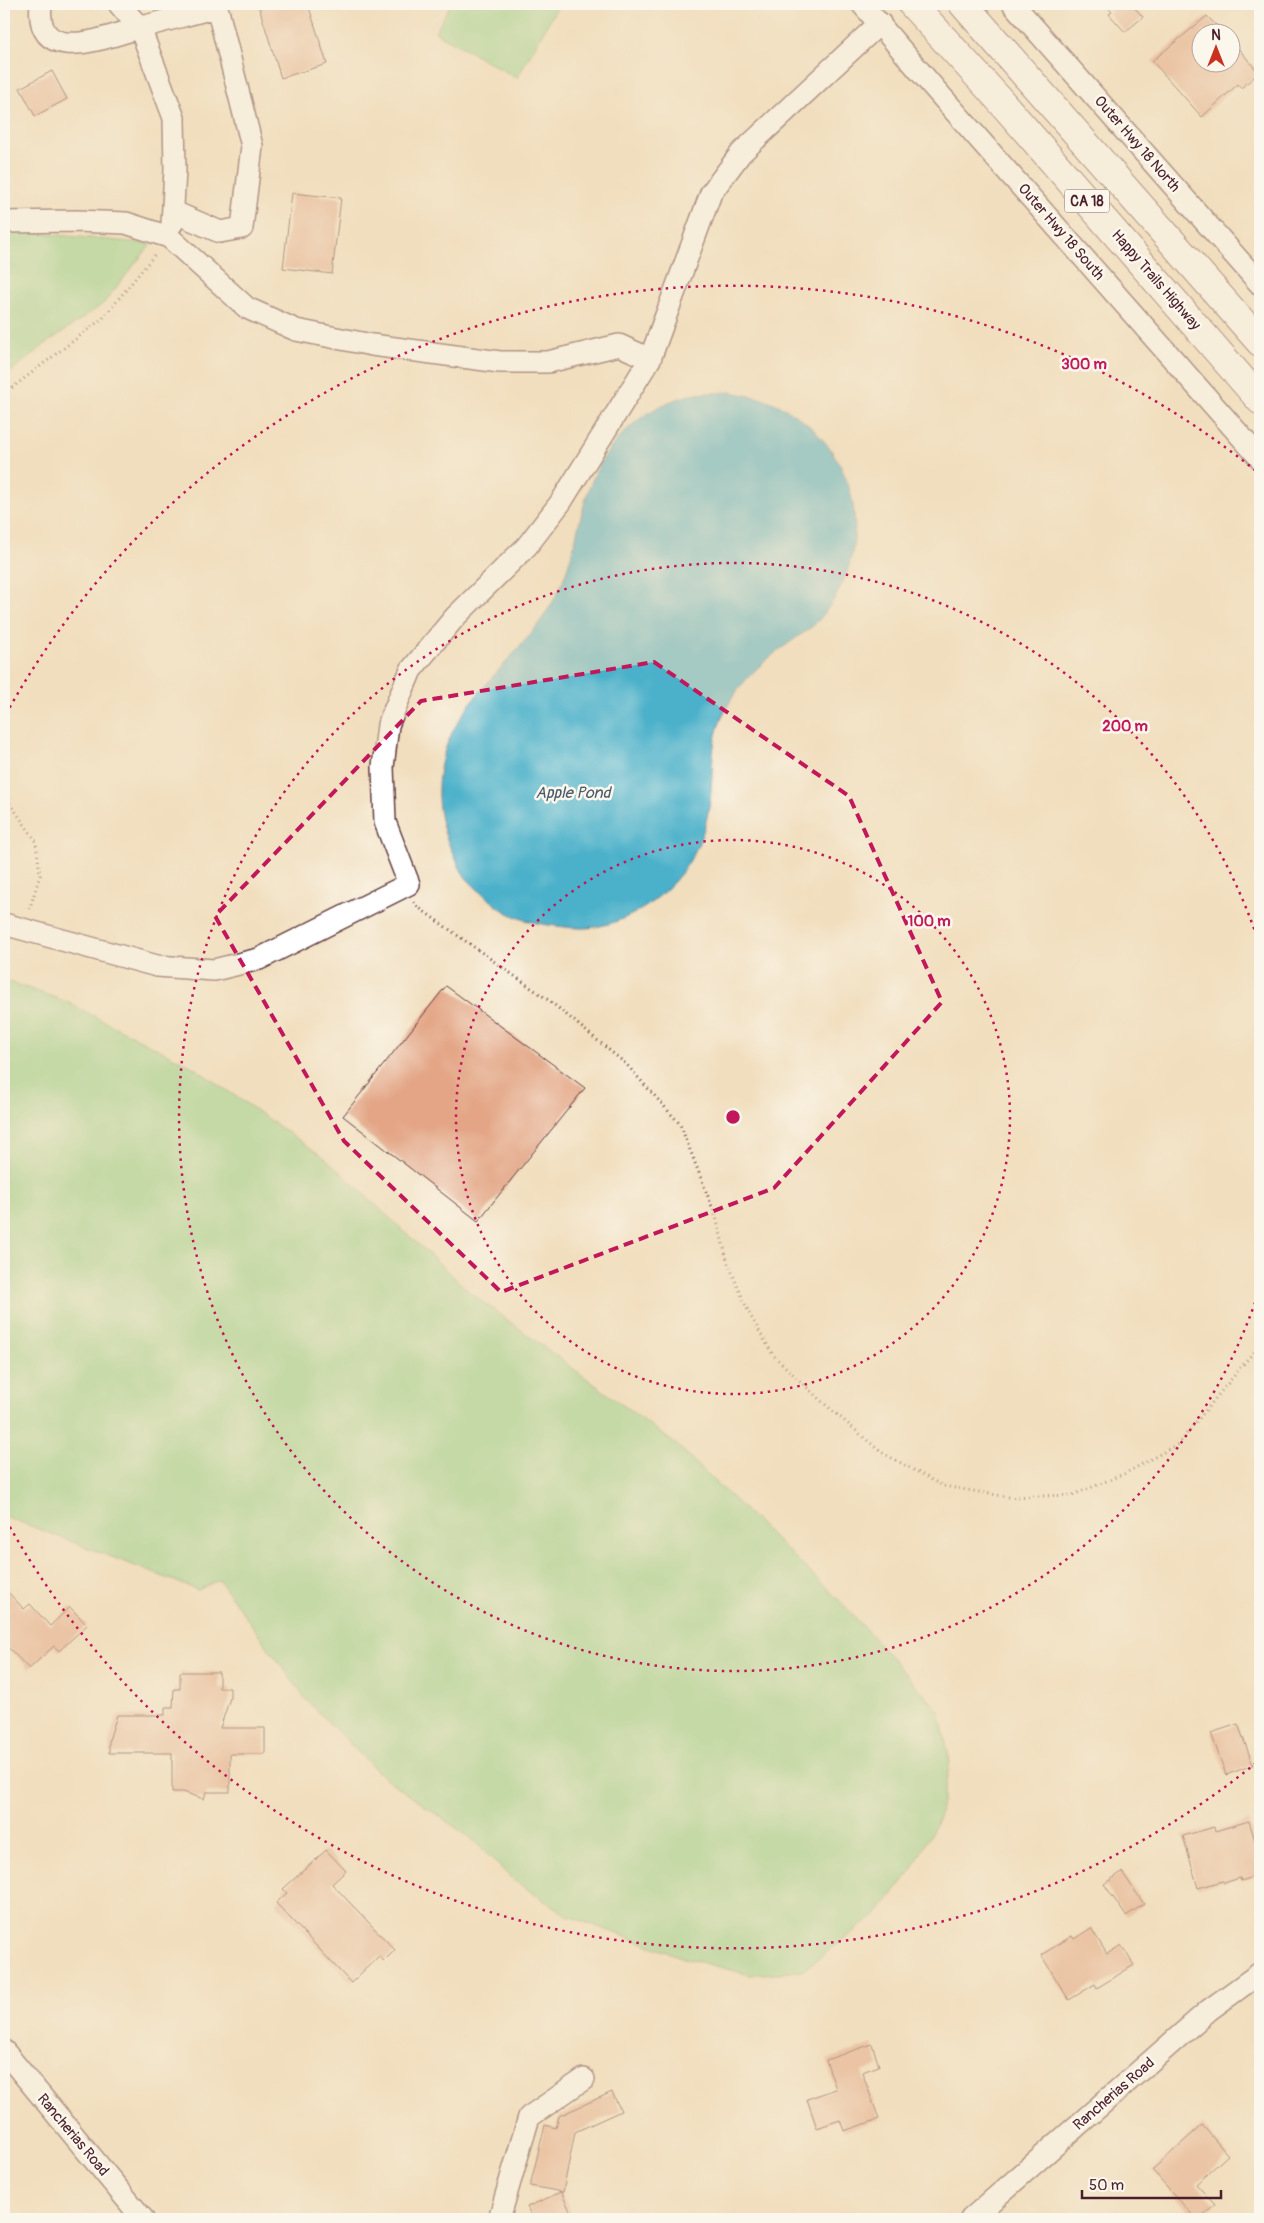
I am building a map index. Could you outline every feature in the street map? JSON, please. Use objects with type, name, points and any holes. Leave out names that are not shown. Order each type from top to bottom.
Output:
[{"type":"main road","name":"Happy Trails Highway","points":[[912,4],[1003,104],[1260,400]]},
{"type":"main road","name":"CA 18","points":[[963,4],[1260,342]]},
{"type":"street","points":[[41,4],[40,17],[48,36],[59,42],[83,43],[217,7],[252,146],[242,228],[220,232],[174,212]]},
{"type":"street","points":[[119,4],[140,28],[174,118],[174,212],[170,237]]},
{"type":"street","name":"Outer Hwy 18 South","points":[[862,4],[1260,458]]},
{"type":"street","name":"Outer Hwy 18 North","points":[[1013,4],[1260,284]]},
{"type":"street","points":[[14,926],[157,966],[214,970],[258,959],[408,884],[385,822],[383,767],[388,725],[411,670],[455,617],[526,546],[561,502],[650,359],[711,194],[741,153],[880,23]]},
{"type":"street","points":[[4,222],[76,220],[126,223],[170,237],[247,308],[296,330],[372,345],[500,362],[548,362],[619,345],[650,359]]},
{"type":"street","name":"Rancherias Road","points":[[971,2219],[1209,2010],[1260,1973]]},
{"type":"street","name":"Rancherias Road","points":[[4,2051],[142,2219]]},
{"type":"street","points":[[499,2219],[529,2117],[584,2079]]},
{"type":"path","points":[[4,394],[103,318],[170,237]]},
{"type":"path","points":[[4,795],[36,841],[40,875],[14,926]]},
{"type":"path","points":[[408,884],[415,905],[551,1002],[619,1058],[680,1124],[716,1217],[728,1263],[749,1313],[773,1354],[819,1399],[881,1452],[943,1486],[1009,1497],[1072,1495],[1126,1472],[1178,1444],[1247,1360],[1260,1348]]},
{"type":"highlighted area","points":[[654,662],[849,796],[942,1002],[774,1188],[501,1292],[344,1141],[215,916],[421,701]]},
{"type":"green space","points":[[451,4],[559,4],[517,78],[435,32]]},
{"type":"green space","points":[[28,232],[151,244],[103,304],[48,342],[4,377],[4,233]]},
{"type":"green space","points":[[4,980],[65,1001],[193,1067],[325,1158],[472,1294],[677,1445],[843,1604],[939,1711],[950,1762],[939,1818],[912,1870],[878,1913],[802,1971],[750,1975],[684,1958],[568,1916],[513,1880],[472,1839],[382,1776],[307,1701],[219,1580],[198,1590],[4,1516]]},
{"type":"water","name":"Apple Pond","points":[[731,392],[753,396],[774,403],[803,421],[826,444],[843,471],[852,500],[855,531],[850,563],[838,593],[815,624],[757,668],[731,700],[723,715],[715,741],[711,792],[706,822],[696,850],[671,885],[641,910],[615,922],[597,927],[557,926],[534,922],[513,915],[495,904],[467,879],[447,840],[438,801],[438,782],[441,762],[447,743],[468,707],[525,641],[556,596],[567,569],[591,483],[607,453],[617,440],[641,418],[670,401],[697,394]]},
{"type":"building","points":[[258,4],[308,4],[327,64],[281,78]]},
{"type":"building","points":[[1105,4],[1131,4],[1143,17],[1125,32],[1109,14],[1112,12]]},
{"type":"building","points":[[1207,16],[1213,22],[1200,22]]},
{"type":"building","points":[[1192,28],[1192,72],[1242,72],[1242,53],[1259,73],[1241,88],[1238,84],[1202,117],[1152,61]]},
{"type":"building","points":[[52,71],[67,99],[35,116],[20,88]]},
{"type":"building","points":[[292,193],[341,198],[332,274],[283,268]]},
{"type":"building","points":[[446,986],[585,1088],[478,1221],[343,1116]]},
{"type":"building","points":[[4,1588],[24,1609],[30,1604],[50,1626],[70,1607],[87,1625],[59,1651],[54,1646],[29,1669],[4,1643]]},
{"type":"building","points":[[180,1672],[219,1672],[219,1688],[230,1688],[230,1698],[220,1728],[265,1728],[265,1754],[230,1754],[230,1792],[206,1792],[204,1799],[183,1792],[172,1792],[172,1753],[109,1753],[109,1740],[117,1715],[165,1715],[165,1707],[173,1707],[174,1689],[180,1689]]},
{"type":"building","points":[[1238,1724],[1253,1765],[1226,1775],[1211,1733]]},
{"type":"building","points":[[1249,1821],[1260,1857],[1260,1875],[1241,1881],[1240,1878],[1198,1888],[1183,1836],[1214,1827],[1215,1831]]},
{"type":"building","points":[[326,1850],[346,1871],[332,1884],[395,1950],[384,1961],[379,1956],[351,1983],[276,1903],[287,1893],[283,1889]]},
{"type":"building","points":[[1122,1872],[1144,1904],[1126,1916],[1104,1884]]},
{"type":"building","points":[[1091,1928],[1107,1954],[1121,1945],[1134,1965],[1097,1988],[1095,1984],[1069,2000],[1041,1955],[1072,1936],[1074,1939]]},
{"type":"building","points":[[872,2044],[879,2066],[862,2072],[879,2119],[844,2131],[840,2120],[817,2128],[807,2099],[836,2089],[826,2060]]},
{"type":"building","points":[[612,2092],[621,2111],[575,2132],[563,2192],[530,2186],[545,2125],[556,2128],[559,2116]]},
{"type":"building","points":[[1202,2125],[1228,2155],[1196,2184],[1215,2205],[1200,2219],[1196,2219],[1152,2170]]},
{"type":"building","points":[[561,2192],[574,2219],[533,2219],[527,2207]]}]
